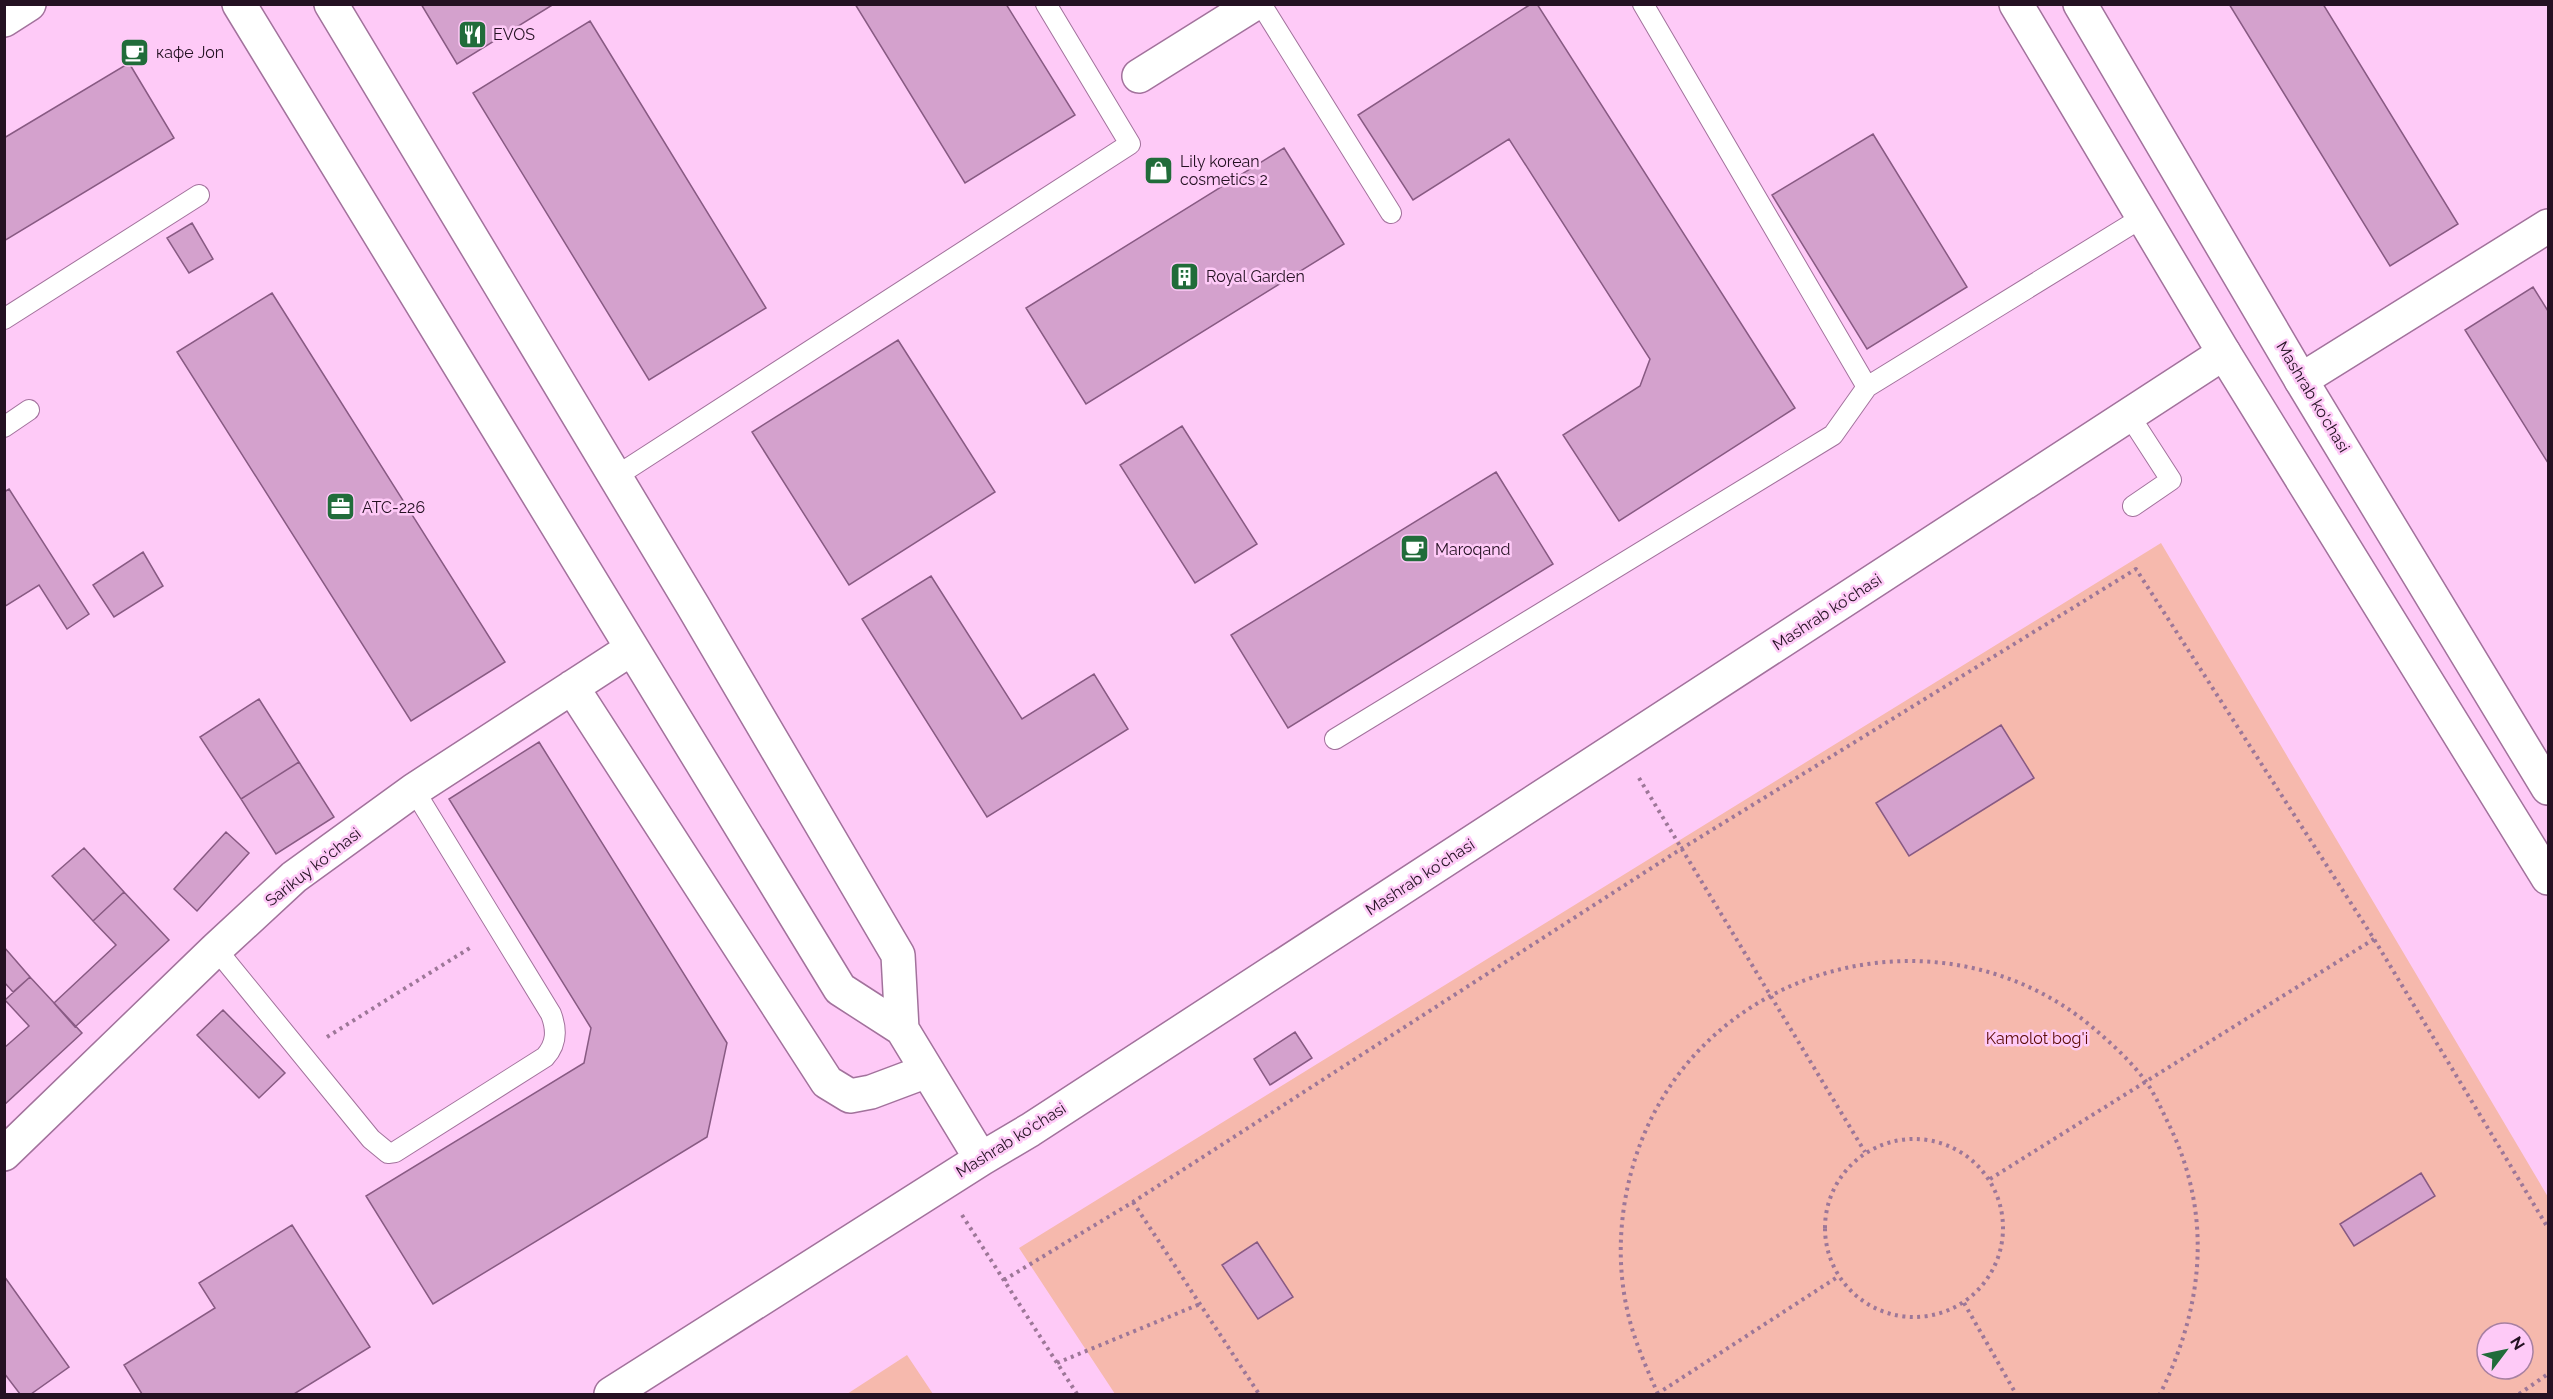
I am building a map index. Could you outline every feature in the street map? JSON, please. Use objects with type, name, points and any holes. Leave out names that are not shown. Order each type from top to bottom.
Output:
[{"type":"street","points":[[4,20],[29,4]]},
{"type":"street","points":[[239,4],[840,989],[902,1029],[981,1158]]},
{"type":"street","points":[[331,4],[898,955],[902,1029]]},
{"type":"street","points":[[1139,76],[1254,4]]},
{"type":"street","points":[[2016,4],[2224,353],[2548,878]]},
{"type":"street","name":"Mashrab ko'chasi","points":[[2080,4],[2301,380],[2548,788]]},
{"type":"street","points":[[2301,380],[2548,226]]},
{"type":"street","name":"Mashrab ko'chasi","points":[[611,1395],[981,1158],[1030,1130],[2224,353]]},
{"type":"street","name":"Sarikuy ko'chasi","points":[[4,1154],[216,949],[294,878],[414,790],[631,648]]},
{"type":"street","points":[[572,687],[827,1082],[850,1096],[871,1092],[927,1071]]},
{"type":"lane","points":[[615,477],[1130,144],[1046,4]]},
{"type":"lane","points":[[1261,4],[1392,213]]},
{"type":"lane","points":[[1643,4],[1867,387]]},
{"type":"lane","points":[[4,319],[199,195]]},
{"type":"lane","points":[[1335,739],[1833,435],[1867,387],[2143,217]]},
{"type":"lane","points":[[4,427],[29,410]]},
{"type":"lane","points":[[2129,415],[2171,480],[2133,506]]},
{"type":"lane","points":[[216,949],[371,1139],[388,1153],[395,1152],[545,1057],[552,1049],[555,1026],[551,1014],[414,790]]},
{"type":"path","points":[[1004,1280],[1133,1202],[1681,849],[2136,569],[2374,939],[2548,1228]]},
{"type":"path","points":[[1620,746],[1866,1152]]},
{"type":"path","points":[[301,1054],[499,930]]},
{"type":"path","points":[[1989,1179],[2374,939]]},
{"type":"path","points":[[1839,1276],[1657,1394],[1639,1350],[1627,1309],[1621,1266],[1622,1223],[1629,1180],[1642,1139],[1661,1100],[1686,1065],[1716,1034],[1770,996],[1788,986],[1828,971],[1870,962],[1913,960],[1956,964],[1999,974],[2038,990],[2066,1007],[2109,1041],[2146,1081],[2180,1148],[2192,1190],[2198,1233],[2197,1276],[2190,1318],[2177,1360],[2160,1395]]},
{"type":"path","points":[[1910,1138],[1933,1140],[1955,1148],[1974,1161],[1989,1179],[1999,1200],[2004,1223],[2002,1246],[1994,1268],[1981,1288],[1964,1303],[1942,1312],[1919,1317],[1896,1315],[1874,1308],[1855,1294],[1839,1276],[1829,1255],[1825,1232],[1827,1208],[1835,1187],[1848,1168],[1866,1152],[1887,1142],[1910,1138]]},
{"type":"path","points":[[942,1184],[1077,1395]]},
{"type":"path","points":[[1133,1202],[1259,1395]]},
{"type":"path","points":[[1964,1303],[2016,1395]]},
{"type":"path","points":[[1056,1363],[1200,1304]]},
{"type":"path","points":[[2519,1395],[2548,1374]]},
{"type":"green space","name":"Kamolot bog'i","points":[[2161,543],[2548,1197],[2548,1394],[1115,1394],[1019,1248]]},
{"type":"green space","points":[[907,1355],[933,1394],[847,1394]]},
{"type":"building","name":"EVOS","points":[[421,4],[554,4],[457,64]]},
{"type":"building","points":[[855,4],[1006,4],[1075,115],[965,183]]},
{"type":"building","points":[[1531,4],[1537,4],[1795,408],[1619,521],[1563,435],[1640,386],[1650,359],[1509,139],[1413,200],[1358,115]]},
{"type":"building","points":[[2229,4],[2323,4],[2458,224],[2390,266]]},
{"type":"building","points":[[590,21],[766,308],[649,380],[473,93]]},
{"type":"building","points":[[129,63],[174,138],[4,241],[4,138]]},
{"type":"building","points":[[1873,134],[1967,287],[1867,349],[1772,195]]},
{"type":"building","name":"Royal Garden","points":[[1284,148],[1344,244],[1086,404],[1026,308]]},
{"type":"building","points":[[192,223],[213,259],[189,273],[167,238]]},
{"type":"building","points":[[2533,287],[2548,311],[2548,463],[2465,330]]},
{"type":"building","name":"АТС-226","points":[[272,293],[505,662],[411,721],[177,352]]},
{"type":"building","points":[[898,340],[995,492],[849,585],[752,432]]},
{"type":"building","points":[[1182,426],[1257,544],[1195,583],[1120,465]]},
{"type":"building","points":[[1496,472],[1553,564],[1288,728],[1231,635]]},
{"type":"building","points":[[9,489],[89,614],[67,629],[39,585],[4,607],[4,492]]},
{"type":"building","points":[[143,552],[163,586],[114,617],[93,585]]},
{"type":"building","points":[[931,576],[1022,719],[1094,674],[1128,729],[987,817],[862,619]]},
{"type":"building","points":[[259,699],[299,762],[241,799],[200,737]]},
{"type":"building","points":[[2001,725],[2034,778],[1909,856],[1876,803]]},
{"type":"building","points":[[539,742],[727,1043],[707,1137],[433,1304],[366,1196],[584,1063],[591,1028],[449,799]]},
{"type":"building","points":[[299,762],[334,817],[276,854],[241,799]]},
{"type":"building","points":[[226,832],[249,853],[197,911],[174,889]]},
{"type":"building","points":[[84,848],[124,892],[93,921],[52,876]]},
{"type":"building","points":[[124,892],[169,940],[75,1027],[54,1003],[116,945],[93,921]]},
{"type":"building","points":[[4,947],[30,977],[13,992],[4,982]]},
{"type":"building","points":[[30,977],[82,1033],[4,1105],[4,1048],[29,1026],[5,1000]]},
{"type":"building","points":[[223,1010],[285,1073],[259,1098],[197,1035]]},
{"type":"building","points":[[1295,1032],[1312,1058],[1270,1085],[1254,1059]]},
{"type":"building","points":[[2421,1173],[2435,1196],[2354,1246],[2340,1224]]},
{"type":"building","points":[[292,1225],[370,1347],[294,1394],[142,1394],[124,1365],[215,1308],[199,1283]]},
{"type":"building","points":[[1257,1242],[1293,1297],[1258,1319],[1222,1265]]},
{"type":"building","points":[[4,1276],[69,1367],[31,1394],[20,1394],[4,1373]]},
{"type":"place","name":"EVOS","points":[[472,34]]},
{"type":"place","name":"кафе Jon","points":[[135,52]]},
{"type":"place","name":"Lily korean cosmetics 2","points":[[1159,170]]},
{"type":"place","name":"Royal Garden","points":[[1185,276]]},
{"type":"place","name":"АТС-226","points":[[341,507]]},
{"type":"place","name":"Maroqand","points":[[1414,549]]}]
